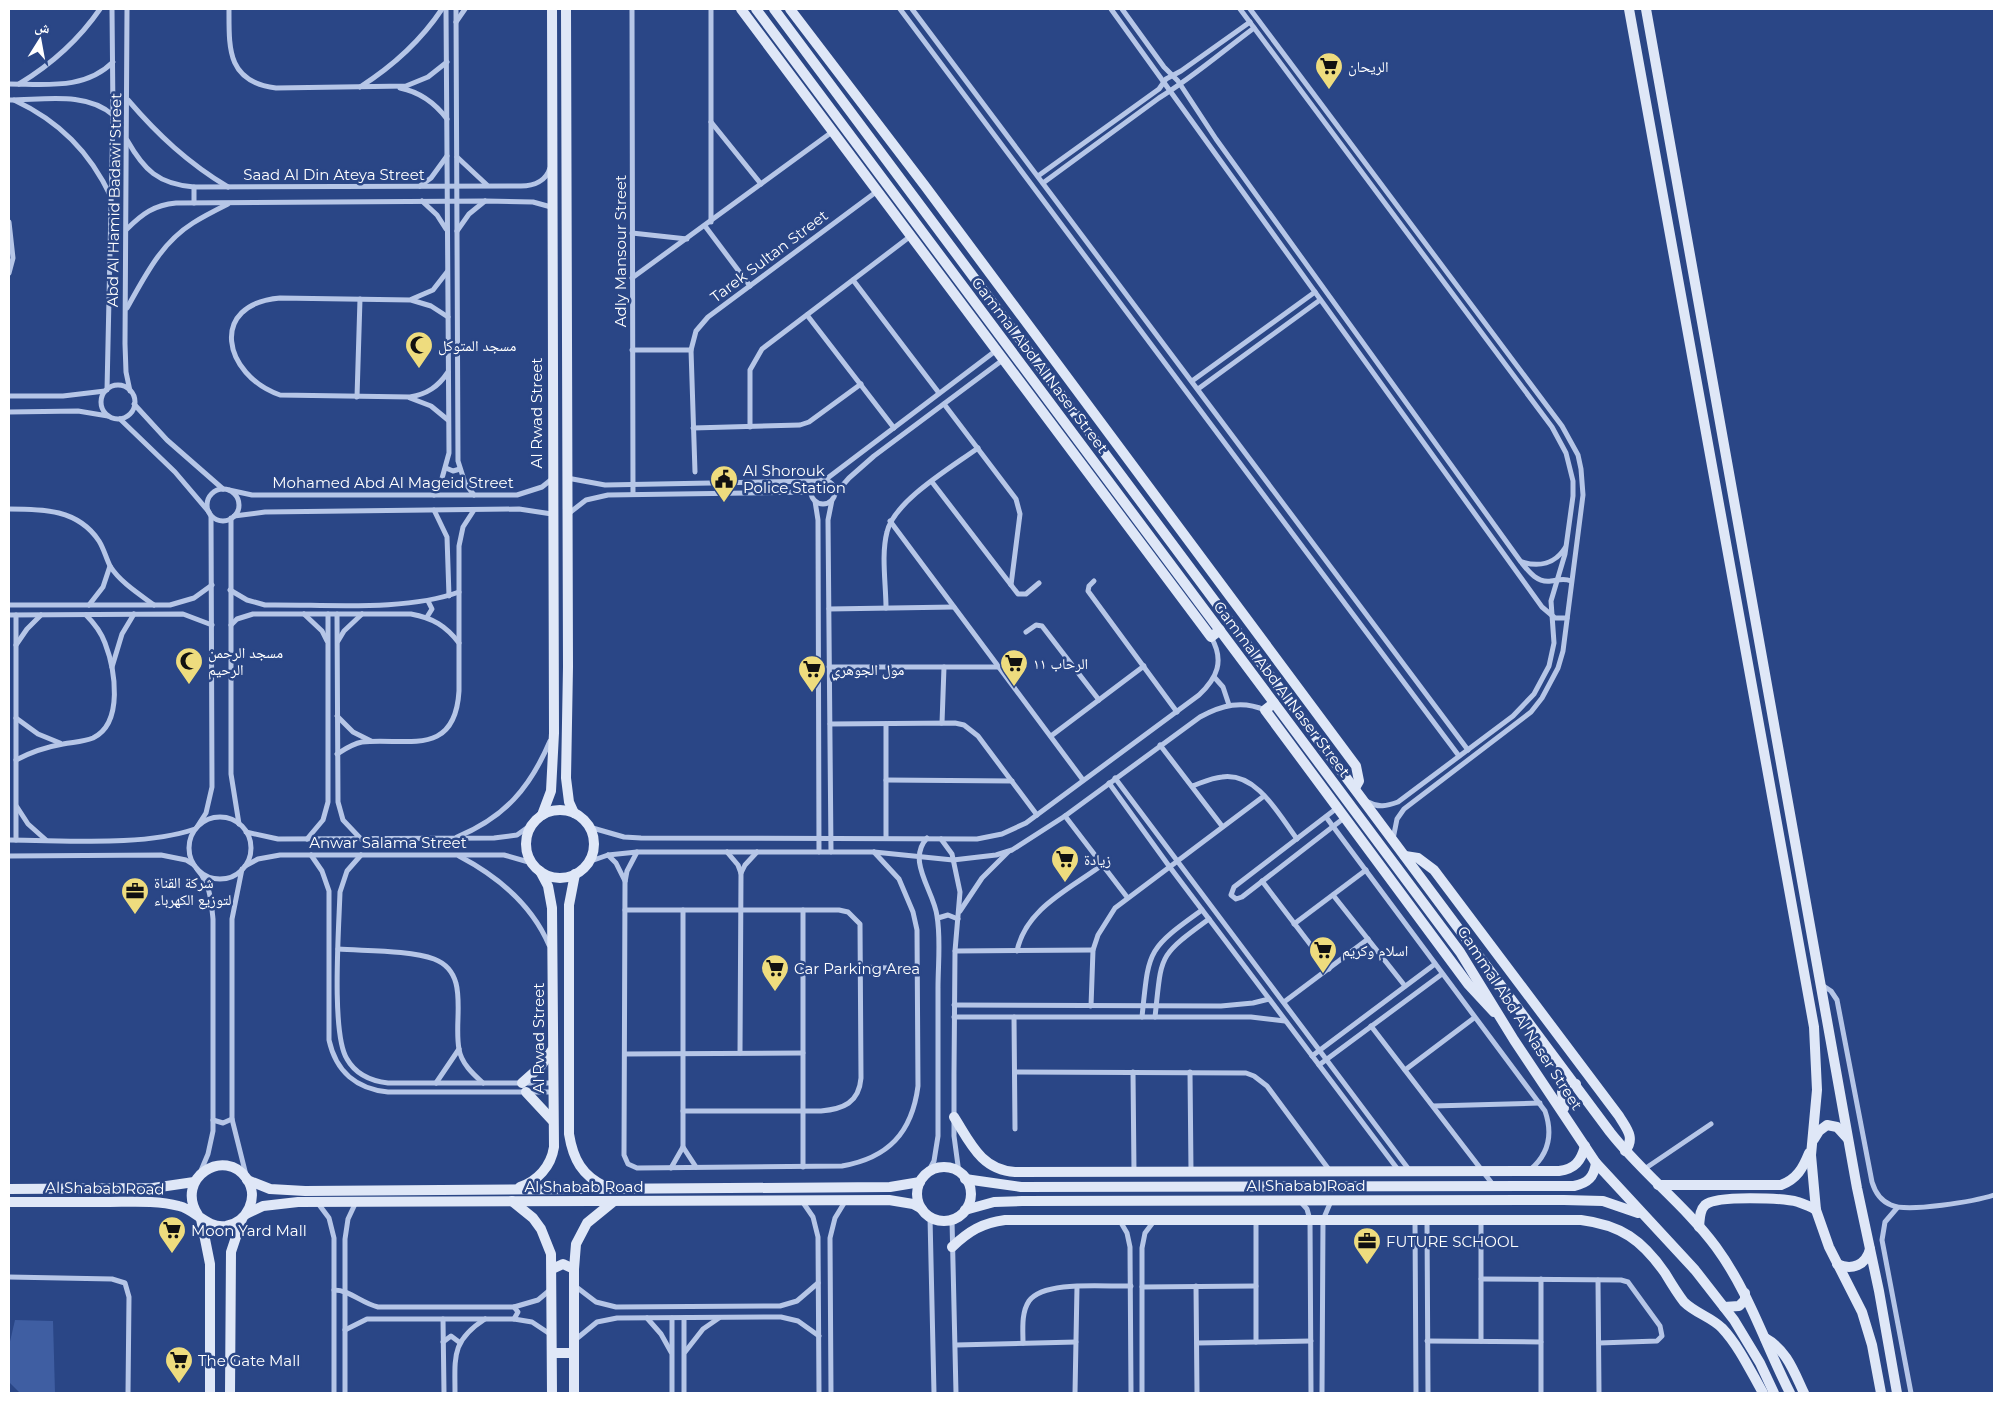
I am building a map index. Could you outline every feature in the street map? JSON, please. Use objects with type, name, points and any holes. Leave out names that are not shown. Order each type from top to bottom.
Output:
[{"type":"main road","name":"Al Rwad Street","points":[[542,815],[551,791],[554,733],[551,206],[552,9]]},
{"type":"main road","name":"Al Rwad Street","points":[[566,9],[566,778],[569,802],[574,813]]},
{"type":"main road","points":[[740,9],[995,351],[1215,634]]},
{"type":"main road","name":"Gammal Abd Al Naser Street","points":[[756,9],[1151,538],[1215,634],[1274,703],[1460,952],[1527,1060],[1565,1113],[1596,1163],[1694,1270],[1724,1307],[1749,1343],[1774,1393]]},
{"type":"main road","name":"Gammal Abd Al Naser Street","points":[[774,9],[1625,1151],[1699,1226],[1744,1291],[1790,1393]]},
{"type":"main road","points":[[790,9],[1119,446],[1356,766],[1359,781],[1354,788]]},
{"type":"main road","points":[[1629,9],[1814,1027],[1817,1090],[1812,1143],[1812,1178],[1816,1210],[1837,1264],[1855,1296],[1868,1328],[1881,1393]]},
{"type":"main road","points":[[1646,9],[1849,1141],[1897,1393]]},
{"type":"main road","points":[[851,158],[861,150]]},
{"type":"main road","points":[[551,165],[566,165]]},
{"type":"main road","points":[[551,206],[566,206]]},
{"type":"main road","points":[[1106,456],[1119,446]]},
{"type":"main road","points":[[552,479],[567,478]]},
{"type":"main road","points":[[1136,520],[1148,511]]},
{"type":"main road","points":[[552,514],[567,514]]},
{"type":"main road","points":[[1151,538],[1162,530]]},
{"type":"main road","points":[[1274,703],[1266,710],[1468,984],[1502,1020]]},
{"type":"main road","points":[[558,810],[574,813],[589,827],[594,845],[588,862],[575,874],[557,877],[540,871],[532,863],[526,847],[531,825],[542,815],[558,810]]},
{"type":"main road","points":[[1405,856],[1418,858],[1434,870],[1608,1101],[1629,1132],[1630,1145],[1625,1151]]},
{"type":"main road","name":"Al Rwad Street","points":[[516,1189],[535,1180],[548,1164],[552,1155],[554,1134],[551,897],[540,871]]},
{"type":"main road","name":"Al Rwad Street","points":[[575,874],[569,905],[569,1134],[577,1163],[589,1178],[609,1189]]},
{"type":"main road","points":[[553,1121],[524,1087],[554,1048]]},
{"type":"main road","points":[[1565,1113],[1562,1092],[1568,1084],[1576,1084]]},
{"type":"main road","points":[[954,1117],[981,1158],[996,1169],[1015,1172],[1568,1170],[1576,1166],[1582,1158],[1585,1146]]},
{"type":"main road","points":[[1658,1185],[1781,1185],[1791,1181],[1799,1174],[1818,1131],[1827,1125],[1841,1130],[1849,1141]]},
{"type":"main road","points":[[554,1134],[564,1137],[569,1134]]},
{"type":"main road","name":"Al Shabab Road","points":[[962,1176],[1021,1188],[1580,1185],[1592,1177],[1596,1163]]},
{"type":"main road","points":[[210,1393],[210,1264],[200,1217],[191,1196],[197,1179],[210,1168],[223,1165],[236,1169],[247,1179],[252,1196],[233,1240],[230,1264],[230,1393]]},
{"type":"main road","points":[[943,1168],[962,1176],[970,1194],[965,1210],[952,1220],[940,1221],[930,1217],[922,1209],[917,1199],[920,1182],[927,1174],[943,1168]]},
{"type":"main road","points":[[1090,1187],[1104,1172]]},
{"type":"main road","name":"Al Shabab Road","points":[[9,1189],[153,1188],[197,1179]]},
{"type":"main road","name":"Al Shabab Road","points":[[247,1179],[270,1189],[290,1191],[890,1187],[920,1182]]},
{"type":"main road","name":"Al Shabab Road","points":[[244,1216],[255,1209],[275,1204],[317,1202],[846,1200],[901,1201],[922,1209]]},
{"type":"main road","name":"Al Shabab Road","points":[[965,1210],[980,1205],[1008,1201],[1586,1200],[1620,1205],[1646,1217]]},
{"type":"main road","points":[[1699,1226],[1702,1209],[1706,1204],[1718,1200],[1786,1200],[1807,1205],[1816,1210]]},
{"type":"main road","points":[[512,1201],[533,1218],[541,1229],[549,1247],[552,1269],[552,1393]]},
{"type":"main road","points":[[574,1393],[574,1269],[576,1244],[581,1233],[595,1214],[614,1201]]},
{"type":"main road","name":"Al Shabab Road","points":[[9,1202],[158,1202],[187,1208],[200,1217]]},
{"type":"main road","points":[[200,1217],[209,1224],[227,1226],[244,1216]]},
{"type":"main road","points":[[952,1247],[976,1227],[990,1222],[1581,1220],[1605,1224],[1628,1234],[1653,1256],[1686,1304],[1712,1320],[1727,1334],[1763,1393]]},
{"type":"main road","points":[[1837,1264],[1849,1268],[1861,1264],[1870,1249]]},
{"type":"main road","points":[[210,1264],[222,1260],[230,1264]]},
{"type":"main road","points":[[552,1269],[563,1264],[574,1269]]},
{"type":"main road","points":[[1724,1307],[1735,1308],[1743,1304],[1746,1296],[1744,1291]]},
{"type":"main road","points":[[1765,1338],[1785,1355],[1804,1393]]},
{"type":"main road","points":[[552,1353],[574,1353]]},
{"type":"street","points":[[19,84],[64,52],[83,32],[100,9]]},
{"type":"street","name":"Abd Al Hamid Badawi Street","points":[[106,390],[112,198],[112,9]]},
{"type":"street","name":"Abd Al Hamid Badawi Street","points":[[128,9],[126,372],[130,391]]},
{"type":"street","points":[[229,9],[231,56],[238,70],[248,80],[261,86],[276,88],[394,87],[407,89],[430,101],[447,119]]},
{"type":"street","points":[[359,87],[400,59],[417,42],[442,9]]},
{"type":"street","points":[[434,495],[446,468],[449,453],[446,9]]},
{"type":"street","points":[[456,9],[460,469],[465,483],[474,495]]},
{"type":"street","points":[[456,23],[465,9]]},
{"type":"street","name":"Adly Mansour Street","points":[[632,9],[632,494]]},
{"type":"street","points":[[711,222],[712,9]]},
{"type":"street","points":[[900,9],[1459,756]]},
{"type":"street","points":[[912,9],[1468,750]]},
{"type":"street","points":[[1111,9],[1542,607],[1551,616],[1559,619],[1567,618]]},
{"type":"street","points":[[1122,9],[1164,67],[1180,84],[1347,321],[1521,562],[1539,579],[1572,581]]},
{"type":"street","points":[[1240,9],[1552,427],[1566,452],[1573,481],[1573,496],[1566,546],[1551,601],[1553,651],[1549,666],[1534,694],[1512,716],[1398,802],[1386,806],[1374,806],[1362,799]]},
{"type":"street","points":[[1250,9],[1562,426],[1578,456],[1581,469],[1583,495],[1567,618],[1558,668],[1542,698],[1518,723],[1404,809],[1398,819],[1393,840]]},
{"type":"street","points":[[1038,176],[1155,91],[1173,75],[1250,22]]},
{"type":"street","points":[[1043,183],[1159,98],[1171,92],[1254,28]]},
{"type":"street","points":[[9,84],[72,84],[95,77],[113,62]]},
{"type":"street","points":[[394,87],[423,80],[447,62]]},
{"type":"street","points":[[11,100],[85,100],[100,105],[113,115]]},
{"type":"street","points":[[11,100],[42,114],[73,139],[89,157],[112,198]]},
{"type":"street","points":[[128,100],[174,150],[200,170],[228,187]]},
{"type":"street","points":[[711,122],[761,184]]},
{"type":"street","points":[[632,278],[832,132]]},
{"type":"street","name":"Saad Al Din Ateya Street","points":[[127,140],[137,158],[148,171],[162,180],[177,186],[529,186],[543,179],[551,165]]},
{"type":"street","points":[[420,186],[431,178],[447,156]]},
{"type":"street","points":[[1014,161],[1022,156]]},
{"type":"street","points":[[457,157],[487,185]]},
{"type":"street","points":[[194,187],[194,203]]},
{"type":"street","name":"Tarek Sultan Street","points":[[691,350],[692,340],[701,323],[876,192]]},
{"type":"street","points":[[422,201],[437,215],[447,232]]},
{"type":"street","points":[[457,232],[469,214],[485,201]]},
{"type":"street","name":"Saad Al Din Ateya Street","points":[[127,229],[149,210],[162,205],[194,203],[485,201],[533,202],[551,206]]},
{"type":"street","points":[[126,311],[148,270],[175,236],[193,223],[230,203]]},
{"type":"street","points":[[1050,209],[1058,203]]},
{"type":"street","points":[[9,222],[13,258],[9,273]]},
{"type":"street","points":[[705,226],[750,286]]},
{"type":"street","points":[[750,427],[748,382],[755,359],[762,349],[920,229]]},
{"type":"street","points":[[632,233],[687,239]]},
{"type":"street","points":[[1293,262],[1301,256]]},
{"type":"street","points":[[411,300],[433,290],[448,272]]},
{"type":"street","points":[[853,280],[939,394]]},
{"type":"street","points":[[1192,381],[1315,292]]},
{"type":"street","points":[[448,318],[431,306],[411,300],[267,299],[255,304],[244,312],[235,322],[232,336],[233,350],[238,363],[246,374],[267,390],[293,397],[410,397],[428,392],[443,380],[448,372]]},
{"type":"street","points":[[358,397],[360,299]]},
{"type":"street","points":[[1198,389],[1320,300]]},
{"type":"street","points":[[807,315],[894,428]]},
{"type":"street","points":[[1339,326],[1347,321]]},
{"type":"street","points":[[567,478],[605,485],[825,480],[1006,343]]},
{"type":"street","points":[[632,350],[691,350],[694,472]]},
{"type":"street","points":[[831,852],[828,520],[832,500],[848,478],[874,456],[1012,352]]},
{"type":"street","points":[[1164,360],[1171,354]]},
{"type":"street","points":[[1503,362],[1510,357]]},
{"type":"street","points":[[693,428],[791,426],[809,422],[861,384]]},
{"type":"street","points":[[9,396],[77,396],[121,386],[130,391],[134,404],[167,440],[239,502],[233,517],[230,590],[231,780],[239,824]]},
{"type":"street","points":[[106,390],[101,404],[108,416]]},
{"type":"street","points":[[410,397],[431,406],[448,420]]},
{"type":"street","points":[[120,419],[130,414],[134,404]]},
{"type":"street","points":[[944,404],[1012,492],[1019,506],[1020,522],[1011,585]]},
{"type":"street","points":[[9,412],[78,411],[120,419],[175,472],[210,514],[221,520],[233,517]]},
{"type":"street","points":[[1210,424],[1218,417]]},
{"type":"street","points":[[886,608],[886,537],[890,521],[901,506],[978,448]]},
{"type":"street","points":[[446,468],[452,471],[460,469]]},
{"type":"street","name":"Mohamed Abd Al Mageid Street","points":[[226,490],[252,495],[517,495],[542,487],[552,479]]},
{"type":"street","points":[[825,480],[834,487],[835,494]]},
{"type":"street","points":[[819,481],[813,485],[811,492],[818,520],[819,852]]},
{"type":"street","points":[[734,482],[734,493]]},
{"type":"street","points":[[932,482],[1011,585],[1022,596],[1040,583]]},
{"type":"street","points":[[197,1179],[211,1143],[213,1120],[213,919],[210,892],[206,879],[196,867],[189,847],[196,828],[206,813],[212,787],[212,585],[208,501],[213,492],[226,490]]},
{"type":"street","points":[[567,514],[586,500],[597,496],[811,492]]},
{"type":"street","points":[[815,502],[826,504],[832,500]]},
{"type":"street","points":[[9,509],[50,510],[77,520],[99,540],[110,566],[130,587],[154,605]]},
{"type":"street","points":[[434,510],[447,537],[449,596]]},
{"type":"street","name":"Mohamed Abd Al Mageid Street","points":[[233,517],[265,512],[434,510],[530,510],[552,514]]},
{"type":"street","points":[[337,754],[348,746],[361,742],[422,742],[435,737],[446,729],[454,718],[458,705],[460,536],[463,527],[474,510]]},
{"type":"street","points":[[890,521],[1084,780]]},
{"type":"street","points":[[1521,562],[1543,564],[1557,558],[1566,546]]},
{"type":"street","points":[[89,605],[103,587],[110,566]]},
{"type":"street","points":[[1094,580],[1089,586],[1088,591],[1177,712]]},
{"type":"street","points":[[9,605],[154,605],[182,603],[194,598],[212,585]]},
{"type":"street","points":[[230,590],[247,600],[266,605],[403,604],[428,601],[459,592]]},
{"type":"street","points":[[427,617],[432,609],[428,601]]},
{"type":"street","points":[[182,603],[183,614]]},
{"type":"street","points":[[829,610],[954,606]]},
{"type":"street","points":[[112,667],[122,634],[134,614]]},
{"type":"street","points":[[9,615],[183,614],[212,624]]},
{"type":"street","points":[[303,614],[318,626],[328,642]]},
{"type":"street","points":[[307,839],[316,830],[327,808],[328,614]]},
{"type":"street","points":[[338,614],[337,754],[339,808],[343,820],[361,839]]},
{"type":"street","points":[[337,641],[353,621],[363,614]]},
{"type":"street","points":[[231,626],[245,615],[411,614],[427,617],[450,632],[459,644]]},
{"type":"street","points":[[16,615],[16,840]]},
{"type":"street","points":[[16,645],[27,629],[41,615]]},
{"type":"street","points":[[16,760],[39,749],[84,741],[95,737],[110,721],[113,710],[112,667],[101,633],[86,615]]},
{"type":"street","points":[[1026,632],[1036,625],[1042,626],[1099,700]]},
{"type":"street","points":[[589,827],[624,837],[641,838],[990,837],[1014,829],[1037,815],[1198,696],[1215,678],[1219,661],[1215,634]]},
{"type":"street","points":[[1393,668],[1402,662]]},
{"type":"street","points":[[1051,736],[1144,666]]},
{"type":"street","points":[[829,667],[999,667]]},
{"type":"street","points":[[942,723],[944,667]]},
{"type":"street","points":[[1215,678],[1226,693],[1229,705]]},
{"type":"street","points":[[959,916],[982,878],[1012,850],[1065,816],[1200,717],[1229,705],[1248,704],[1266,710]]},
{"type":"street","points":[[337,716],[354,732],[374,742]]},
{"type":"street","points":[[16,718],[38,734],[63,744]]},
{"type":"street","points":[[830,724],[955,723],[972,729],[1037,815]]},
{"type":"street","points":[[886,724],[886,838]]},
{"type":"street","points":[[452,839],[487,822],[516,798],[529,784],[554,733]]},
{"type":"street","points":[[1160,745],[1222,826]]},
{"type":"street","points":[[1192,786],[1223,776],[1236,777],[1249,782],[1264,796],[1297,839]]},
{"type":"street","points":[[1116,778],[1410,1171]]},
{"type":"street","points":[[886,780],[1012,781]]},
{"type":"street","points":[[1109,783],[1169,866],[1399,1171]]},
{"type":"street","points":[[1091,1006],[1093,950],[1105,921],[1127,897],[1264,796]]},
{"type":"street","points":[[16,804],[28,824],[46,840]]},
{"type":"street","points":[[327,808],[335,810],[339,808]]},
{"type":"street","points":[[1337,808],[1232,889],[1231,895],[1239,898],[1344,818]]},
{"type":"street","points":[[1065,816],[1127,897]]},
{"type":"street","points":[[1326,816],[1474,1018],[1540,1103],[1549,1121],[1548,1144],[1544,1154],[1530,1171]]},
{"type":"street","points":[[9,840],[149,839],[174,835],[196,828],[203,822],[217,817],[232,820],[239,824],[246,832],[250,853],[243,867],[232,919],[232,1119],[247,1179]]},
{"type":"street","name":"Anwar Salama Street","points":[[246,832],[268,838],[307,839],[506,838],[517,835],[531,825]]},
{"type":"street","points":[[926,838],[920,847],[919,858],[924,878],[935,902],[938,918],[938,1138],[934,1161],[927,1174]]},
{"type":"street","points":[[941,838],[949,848],[958,881],[959,916],[955,951],[954,1005],[954,1117],[962,1176]]},
{"type":"street","points":[[588,862],[608,855],[637,852],[874,852],[953,860],[981,858],[1012,850]]},
{"type":"street","points":[[637,852],[631,861],[625,882],[625,1160],[632,1167],[671,1168],[842,1166],[859,1163],[875,1156],[895,1140],[910,1119],[916,1103],[918,1086],[917,930],[908,895],[893,872],[874,852]]},
{"type":"street","points":[[727,852],[738,864],[741,873],[740,1053]]},
{"type":"street","points":[[741,873],[750,858],[757,852]]},
{"type":"street","points":[[9,856],[161,855],[186,860],[204,874],[220,878],[228,877],[243,867]]},
{"type":"street","points":[[311,855],[322,871],[329,890],[329,1040],[332,1052],[345,1073],[354,1081],[376,1091],[524,1087],[540,1083],[553,1087]]},
{"type":"street","name":"Anwar Salama Street","points":[[243,867],[269,856],[311,855],[504,855],[532,863]]},
{"type":"street","points":[[362,855],[347,871],[340,892],[338,1024],[341,1046],[353,1069],[375,1082],[483,1083],[524,1087],[541,1092],[553,1087]]},
{"type":"street","points":[[456,855],[487,873],[516,898],[535,921],[553,954]]},
{"type":"street","points":[[608,855],[619,867],[625,882]]},
{"type":"street","points":[[1018,950],[1020,937],[1031,918],[1102,865]]},
{"type":"street","points":[[1294,924],[1366,870]]},
{"type":"street","points":[[1262,881],[1329,969]]},
{"type":"street","points":[[329,890],[340,892]]},
{"type":"street","points":[[1333,895],[1406,986]]},
{"type":"street","points":[[625,910],[839,910],[855,917],[861,932],[860,1089],[855,1098],[847,1105],[837,1109],[804,1112],[683,1111]]},
{"type":"street","points":[[671,1168],[683,1147],[683,910]]},
{"type":"street","points":[[803,910],[804,1167]]},
{"type":"street","points":[[1142,1017],[1147,968],[1155,948],[1162,939],[1202,910]]},
{"type":"street","points":[[938,918],[948,915],[959,916]]},
{"type":"street","points":[[1155,1017],[1160,969],[1166,954],[1178,942],[1209,919]]},
{"type":"street","points":[[1284,1002],[1368,939]]},
{"type":"street","points":[[338,949],[426,956],[443,964],[450,970],[458,988],[459,1049],[464,1062],[483,1083]]},
{"type":"street","points":[[955,951],[1093,950]]},
{"type":"street","points":[[1312,1056],[1435,964]]},
{"type":"street","points":[[861,967],[917,969]]},
{"type":"street","points":[[1319,1065],[1442,974]]},
{"type":"street","points":[[1822,985],[1831,991],[1836,1000],[1872,1182],[1881,1198],[1897,1208],[1957,1204],[1994,1195]]},
{"type":"street","points":[[954,1005],[1237,1006],[1269,999]]},
{"type":"street","points":[[954,1017],[1251,1017],[1285,1020]]},
{"type":"street","points":[[1014,1017],[1015,1129]]},
{"type":"street","points":[[1405,1070],[1474,1018]]},
{"type":"street","points":[[1371,1026],[1494,1186]]},
{"type":"street","points":[[436,1084],[459,1049]]},
{"type":"street","points":[[624,1054],[803,1053]]},
{"type":"street","points":[[1014,1072],[1246,1073],[1261,1080],[1330,1171]]},
{"type":"street","points":[[1133,1072],[1134,1172]]},
{"type":"street","points":[[1190,1072],[1191,1171]]},
{"type":"street","points":[[540,1083],[541,1092]]},
{"type":"street","points":[[1433,1106],[1540,1103]]},
{"type":"street","points":[[213,1120],[223,1123],[232,1119]]},
{"type":"street","points":[[1643,1171],[1711,1124]]},
{"type":"street","points":[[683,1147],[696,1167]]},
{"type":"street","points":[[801,1200],[813,1217],[818,1246],[819,1393]]},
{"type":"street","points":[[831,1393],[830,1246],[835,1218],[846,1200]]},
{"type":"street","points":[[1300,1200],[1307,1209],[1310,1220],[1311,1393]]},
{"type":"street","points":[[1322,1393],[1323,1220],[1332,1200]]},
{"type":"street","points":[[317,1202],[324,1209],[332,1228],[334,1393]]},
{"type":"street","points":[[345,1393],[346,1229],[356,1202]]},
{"type":"street","points":[[1897,1208],[1885,1222],[1882,1240],[1911,1393]]},
{"type":"street","points":[[930,1217],[934,1393]]},
{"type":"street","points":[[952,1220],[956,1393]]},
{"type":"street","points":[[1256,1220],[1256,1342]]},
{"type":"street","points":[[1481,1220],[1481,1342]]},
{"type":"street","points":[[1120,1221],[1129,1240],[1132,1393]]},
{"type":"street","points":[[1142,1393],[1143,1240],[1154,1221]]},
{"type":"street","points":[[1416,1221],[1416,1393]]},
{"type":"street","points":[[1427,1221],[1428,1393]]},
{"type":"street","points":[[818,1246],[823,1242],[830,1246]]},
{"type":"street","points":[[9,1277],[112,1279],[126,1283],[129,1296],[128,1393]]},
{"type":"street","points":[[1481,1279],[1628,1282],[1663,1334],[1657,1341],[1599,1343]]},
{"type":"street","points":[[1541,1279],[1541,1393]]},
{"type":"street","points":[[1598,1280],[1599,1393]]},
{"type":"street","points":[[574,1286],[596,1302],[612,1307],[780,1306],[797,1301],[818,1284]]},
{"type":"street","points":[[1022,1343],[1026,1308],[1034,1295],[1049,1288],[1130,1286]]},
{"type":"street","points":[[1142,1286],[1256,1286]]},
{"type":"street","points":[[1196,1286],[1197,1393]]},
{"type":"street","points":[[1076,1393],[1077,1287]]},
{"type":"street","points":[[334,1290],[345,1290],[363,1302],[378,1307],[514,1307],[538,1300],[552,1288]]},
{"type":"street","points":[[780,1306],[783,1313],[781,1318]]},
{"type":"street","points":[[514,1307],[518,1312],[514,1319]]},
{"type":"street","points":[[612,1307],[610,1311],[612,1318]]},
{"type":"street","points":[[574,1341],[597,1322],[612,1318],[781,1318],[805,1325],[819,1336]]},
{"type":"street","points":[[646,1318],[661,1334],[672,1354]]},
{"type":"street","points":[[672,1318],[672,1392],[684,1392],[684,1318]]},
{"type":"street","points":[[684,1353],[703,1330],[719,1318]]},
{"type":"street","points":[[345,1330],[367,1319],[514,1319],[540,1325],[552,1336]]},
{"type":"street","points":[[443,1319],[444,1393]]},
{"type":"street","points":[[454,1393],[454,1358],[459,1342],[471,1329],[485,1319]]},
{"type":"street","points":[[443,1342],[451,1336],[459,1342]]},
{"type":"street","points":[[1196,1343],[1311,1341]]},
{"type":"street","points":[[1427,1341],[1541,1342]]},
{"type":"street","points":[[956,1345],[1076,1342]]},
{"type":"shaded area","points":[[15,1320],[53,1321],[55,1393],[20,1393],[9,1382],[9,1346]]},
{"type":"place","name":"الريحان","points":[[1329,90]]},
{"type":"place","name":"مسجد المتوكل","points":[[419,369]]},
{"type":"place","name":"Al Shorouk Police Station","points":[[724,503]]},
{"type":"place","name":"مسجد الرحمن الرحيم","points":[[189,685]]},
{"type":"place","name":"الرحاب ١١","points":[[1014,687]]},
{"type":"place","name":"مول الجوهري","points":[[812,693]]},
{"type":"place","name":"زيادة","points":[[1065,883]]},
{"type":"place","name":"شركة القناة لتوزيع الكهرباء","points":[[135,915]]},
{"type":"place","name":"اسلام وكريم","points":[[1323,974]]},
{"type":"place","name":"Car Parking Area","points":[[775,992]]},
{"type":"place","name":"Moon Yard Mall","points":[[172,1254]]},
{"type":"place","name":"FUTURE SCHOOL","points":[[1367,1265]]},
{"type":"place","name":"The Gate Mall","points":[[179,1384]]}]
